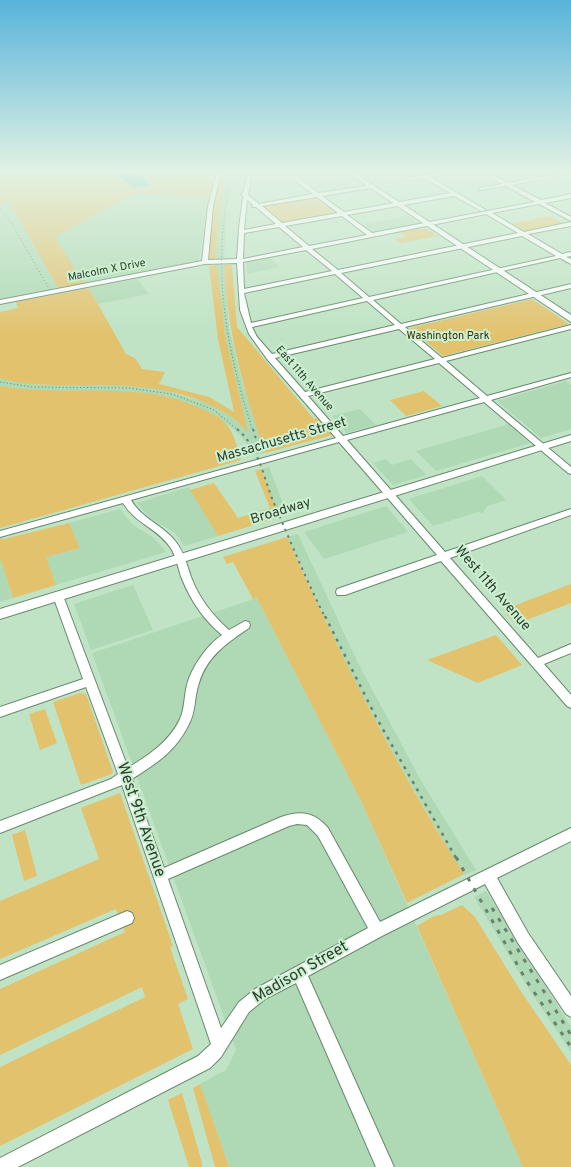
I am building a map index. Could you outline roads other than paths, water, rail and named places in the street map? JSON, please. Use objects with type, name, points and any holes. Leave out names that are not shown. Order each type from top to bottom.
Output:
[{"type":"main road","points":[[433,227],[571,319]]},
{"type":"main road","name":"Broadway","points":[[0,614],[571,438]]},
{"type":"street","points":[[206,262],[208,227]]},
{"type":"street","name":"East 11th Avenue","points":[[242,227],[241,292],[248,326],[270,357],[390,494]]},
{"type":"street","points":[[242,232],[267,227]]},
{"type":"street","points":[[284,227],[571,471]]},
{"type":"street","points":[[361,227],[372,236]]},
{"type":"street","name":"Malcolm X Drive","points":[[0,302],[206,262],[241,261],[412,227]]},
{"type":"street","points":[[512,227],[571,262]]},
{"type":"street","points":[[241,292],[554,227]]},
{"type":"street","points":[[248,326],[571,254]]},
{"type":"street","points":[[270,357],[571,286]]},
{"type":"street","points":[[303,395],[571,327]]},
{"type":"street","name":"Massachusetts Street","points":[[0,534],[571,375]]},
{"type":"street","name":"West 11th Avenue","points":[[390,494],[571,704]]},
{"type":"street","points":[[125,498],[134,514],[166,536],[182,558],[186,577],[198,602],[228,635]]},
{"type":"street","points":[[341,592],[571,512]]},
{"type":"street","name":"West 9th Avenue","points":[[58,596],[125,776],[219,1045]]},
{"type":"street","points":[[0,827],[115,783],[158,756],[174,740],[188,713],[191,690],[196,676],[211,652],[228,635],[245,625]]},
{"type":"street","points":[[536,663],[571,648]]},
{"type":"street","points":[[0,712],[89,681]]},
{"type":"street","points":[[160,876],[286,821],[298,818],[310,819],[323,832],[377,930]]},
{"type":"street","name":"Madison Street","points":[[0,1167],[204,1062],[219,1045],[244,1007],[260,994],[377,930],[571,834]]},
{"type":"street","points":[[488,875],[523,938],[571,1009]]},
{"type":"street","points":[[0,973],[126,918]]},
{"type":"street","points":[[299,972],[385,1167]]},
{"type":"railway","points":[[14,227],[48,287]]},
{"type":"railway","points":[[223,227],[222,271],[228,335],[253,431]]},
{"type":"railway","points":[[0,382],[32,387],[129,388],[172,394],[214,410],[239,431]]},
{"type":"railway","points":[[253,429],[259,449]]},
{"type":"railway","points":[[239,431],[250,444],[260,462],[273,501],[325,617]]},
{"type":"railway","points":[[325,616],[376,717],[456,858]]},
{"type":"railway","points":[[456,857],[526,980],[571,1047]]},
{"type":"railway","points":[[492,908],[571,1035]]},
{"type":"park label","name":"Washington Park","points":[[448,337]]}]
